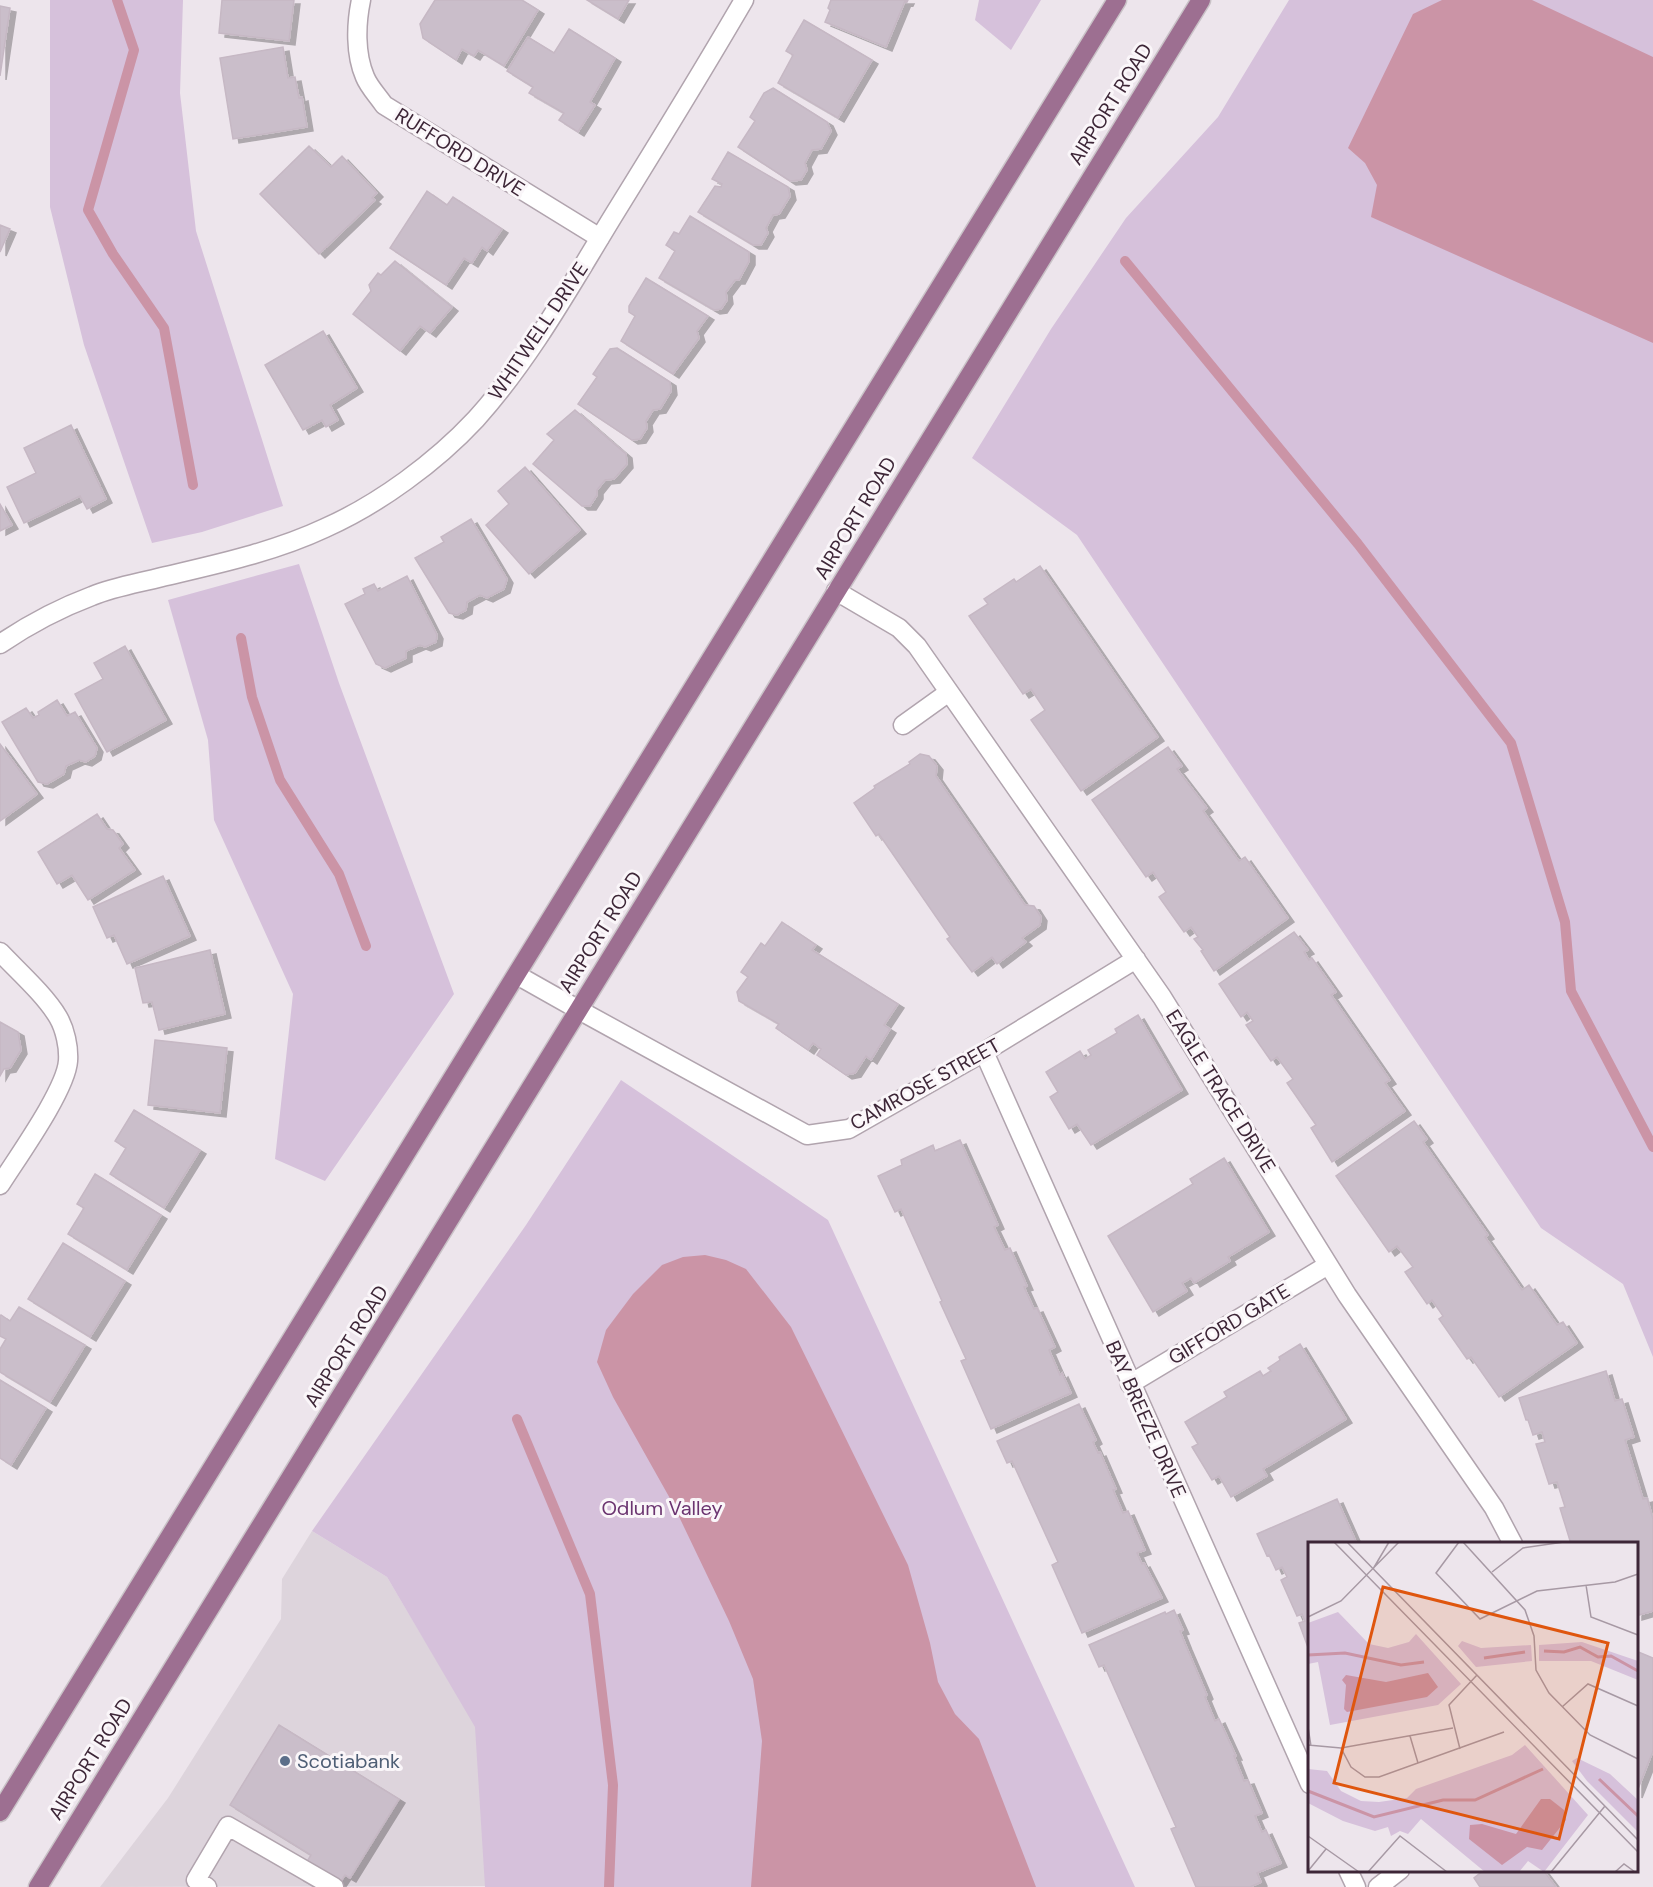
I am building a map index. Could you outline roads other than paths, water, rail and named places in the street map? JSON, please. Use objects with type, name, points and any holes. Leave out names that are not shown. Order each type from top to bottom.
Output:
[{"type":"main road","points":[[0,1812],[1117,0]]},
{"type":"main road","name":"AIRPORT ROAD","points":[[38,1887],[1201,0]]},
{"type":"street","name":"RUFFORD DRIVE","points":[[360,0],[358,48],[365,77],[384,105],[600,238]]},
{"type":"street","name":"WHITWELL DRIVE","points":[[0,644],[47,616],[93,595],[226,562],[324,529],[356,513],[399,484],[448,445],[475,420],[519,366],[600,238],[744,0]]},
{"type":"street","name":"EAGLE TRACE DRIVE","points":[[836,591],[900,628],[917,646],[1186,1034],[1328,1264],[1494,1508],[1512,1542]]},
{"type":"street","points":[[903,724],[949,692]]},
{"type":"street","points":[[0,952],[58,1017],[66,1039],[68,1062],[61,1085],[0,1185]]},
{"type":"street","name":"CAMROSE STREET","points":[[517,975],[807,1134],[849,1130],[984,1052],[1136,959]]},
{"type":"street","name":"BAY BREEZE DRIVE","points":[[984,1052],[1308,1780]]},
{"type":"street","name":"GIFFORD GATE","points":[[1130,1384],[1328,1264]]},
{"type":"street","points":[[207,1887],[196,1880],[228,1826],[334,1887]]},
{"type":"street","points":[[1349,1872],[1356,1887]]},
{"type":"street","points":[[1378,1887],[1397,1872]]},
{"type":"waterway","points":[[117,0],[134,50],[88,210],[113,254],[164,328],[193,485]]},
{"type":"waterway","points":[[1125,261],[1358,544],[1511,743],[1565,922],[1571,991],[1653,1147]]},
{"type":"waterway","points":[[241,638],[252,697],[280,780],[339,874],[366,946]]},
{"type":"waterway","points":[[517,1419],[590,1594],[613,1785],[609,1887]]},
{"type":"place","name":"Scotiabank","points":[[285,1761]]},
{"type":"park label","name":"Odlum Valley","points":[[662,1508]]}]
